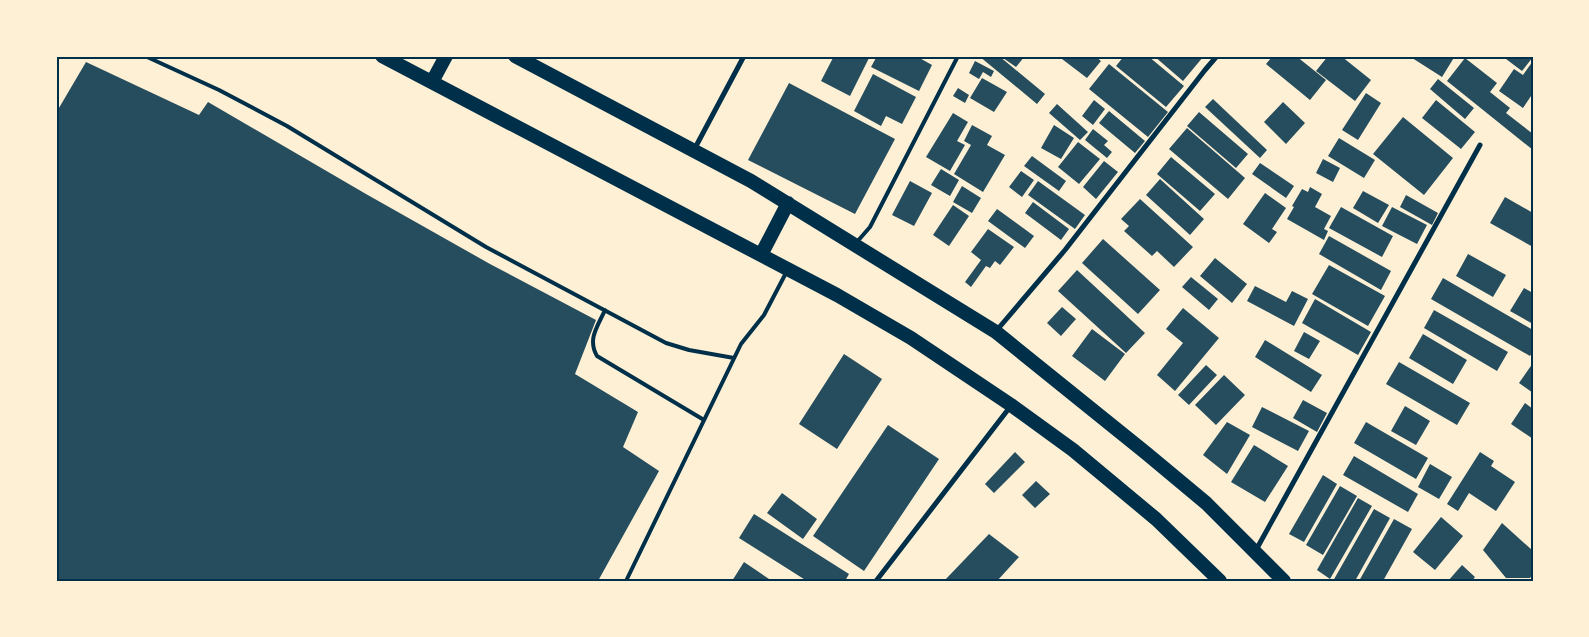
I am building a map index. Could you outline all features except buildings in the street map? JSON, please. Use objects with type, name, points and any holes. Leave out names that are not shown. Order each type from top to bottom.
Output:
[{"type":"highway","points":[[382,56],[836,295],[911,338],[1011,405],[1073,450],[1156,519],[1220,581]]},
{"type":"highway","points":[[432,82],[446,56]]},
{"type":"highway","points":[[515,56],[751,181],[996,332],[1191,491],[1221,517],[1284,581]]},
{"type":"highway","points":[[760,255],[788,203]]},
{"type":"street","points":[[693,151],[744,56]]},
{"type":"street","points":[[996,332],[1066,250],[1218,56]]},
{"type":"street","points":[[1255,553],[1480,145]]},
{"type":"street","points":[[876,581],[1011,405]]},
{"type":"lane","points":[[145,56],[220,90],[288,126],[486,247],[666,343],[690,350],[734,358]]},
{"type":"lane","points":[[855,245],[870,227],[958,56]]},
{"type":"lane","points":[[626,581],[741,344],[764,314],[787,269]]},
{"type":"lane","points":[[605,310],[593,336],[592,347],[597,356],[704,420]]}]
